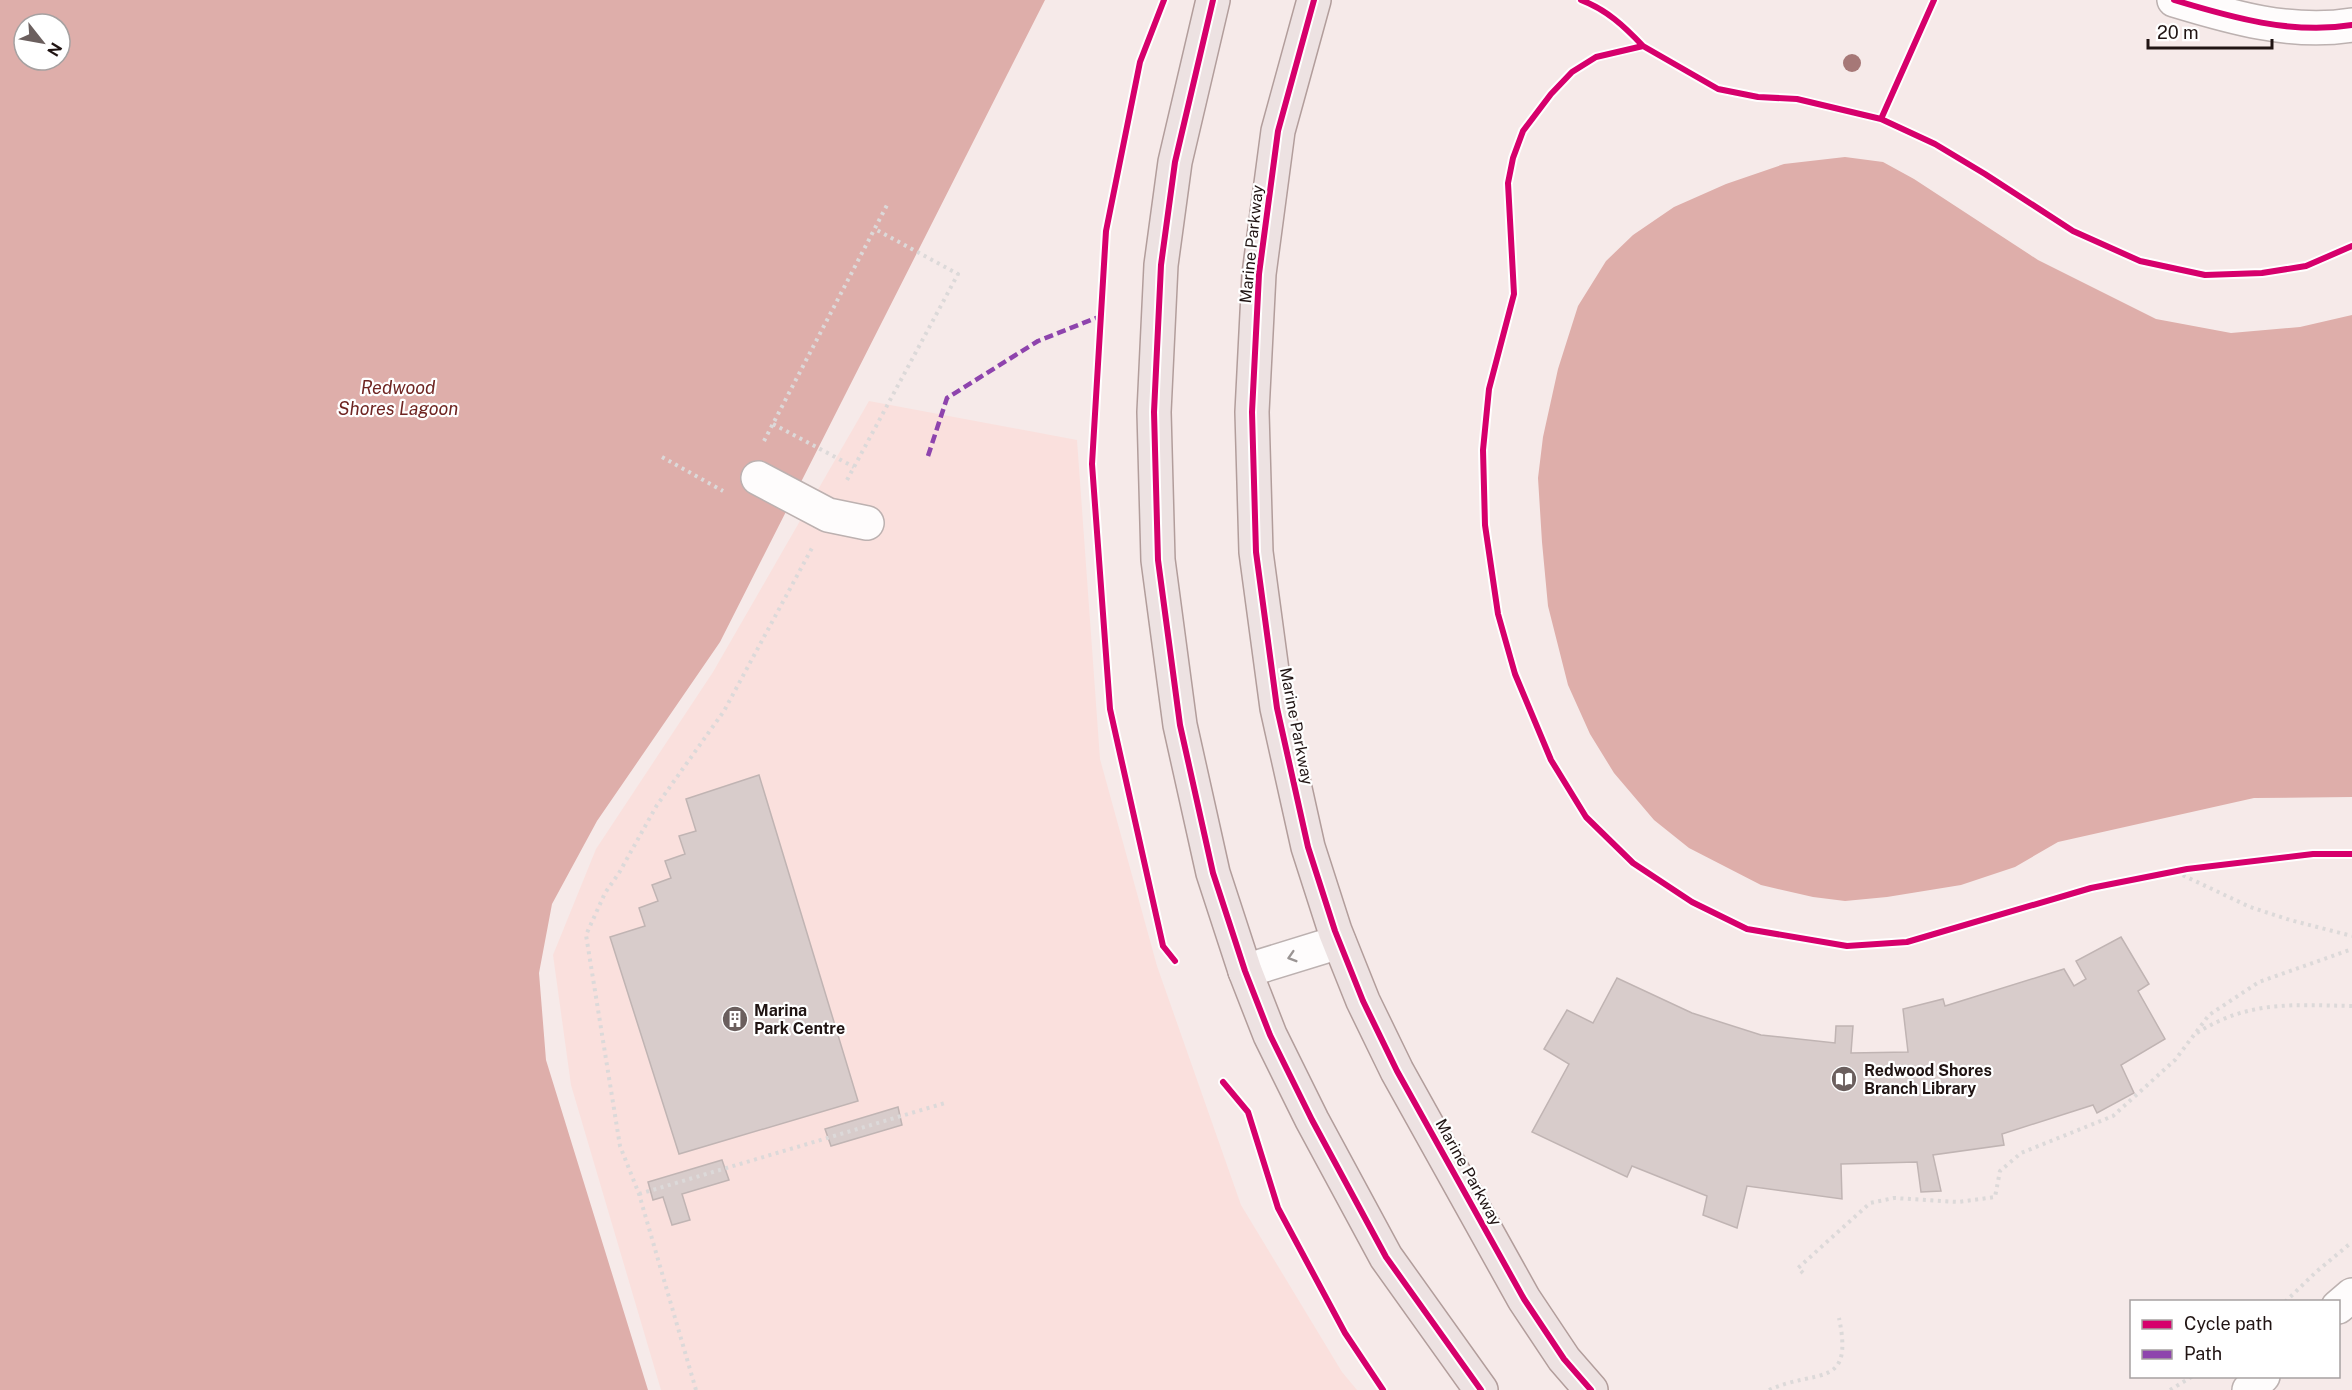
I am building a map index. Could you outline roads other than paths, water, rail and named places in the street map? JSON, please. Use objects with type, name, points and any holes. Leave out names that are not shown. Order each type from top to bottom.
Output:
[{"type":"main road","points":[[1213,0],[1175,162],[1161,265],[1154,412],[1158,549],[1180,725],[1213,873],[1245,971],[1270,1035],[1312,1120],[1386,1257],[1481,1390]]},
{"type":"main road","name":"Marine Parkway","points":[[1314,0],[1278,131],[1258,274],[1252,424],[1256,552],[1277,708],[1308,847],[1339,942],[1363,1001],[1397,1071],[1450,1162],[1473,1209],[1524,1299],[1564,1359],[1591,1390]]},
{"type":"street","points":[[2174,0],[2240,20],[2329,29],[2352,25]]},
{"type":"street","points":[[758,478],[828,516],[867,523]]},
{"type":"street","points":[[1245,971],[1339,942]]},
{"type":"street","points":[[2340,1305],[2352,1295]]},
{"type":"street","points":[[2249,1390],[2262,1378]]},
{"type":"water","name":"Redwood Shores Lagoon","points":[[0,0],[1045,0],[720,642],[597,821],[552,904],[539,973],[546,1060],[648,1390],[0,1390]]},
{"type":"water","points":[[1845,157],[1883,162],[1914,179],[2038,260],[2156,319],[2231,333],[2300,327],[2352,315],[2352,797],[2254,798],[2058,842],[2015,867],[1961,885],[1845,901],[1813,897],[1761,885],[1689,848],[1654,820],[1614,773],[1590,734],[1568,685],[1548,606],[1542,542],[1538,478],[1543,437],[1558,369],[1578,306],[1606,261],[1633,235],[1674,207],[1726,184],[1784,164]]},
{"type":"place","name":"Marina Park Centre","points":[[735,1019]]},
{"type":"place","name":"Redwood Shores Branch Library","points":[[1844,1079]]}]
